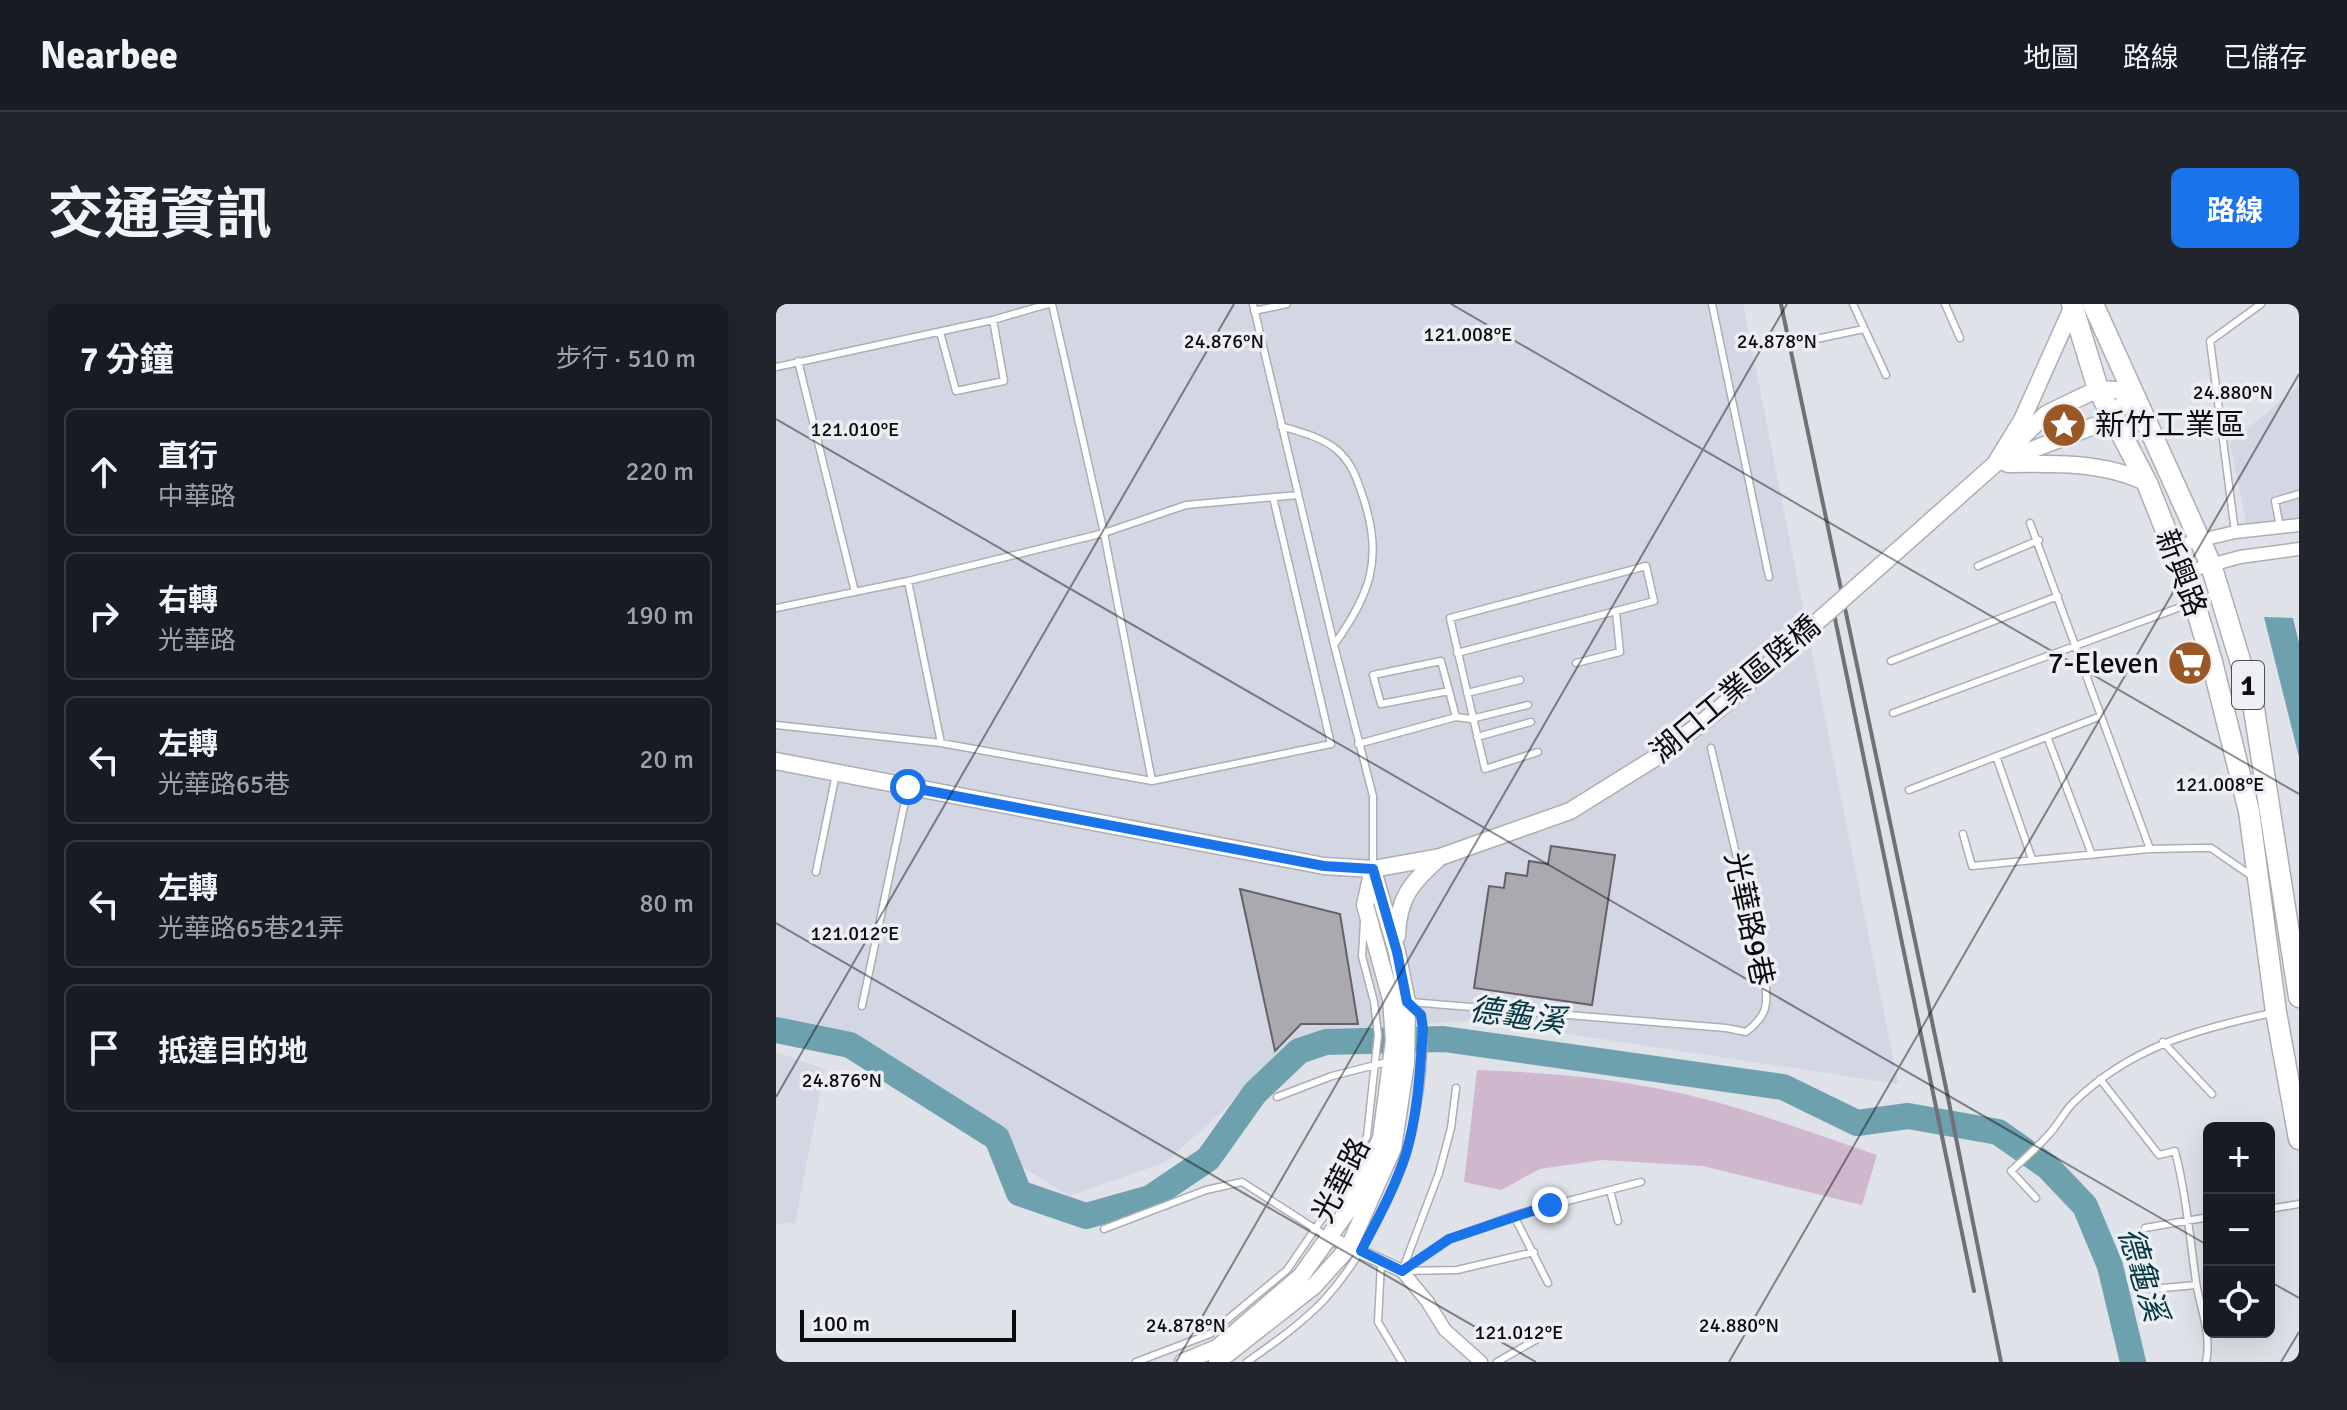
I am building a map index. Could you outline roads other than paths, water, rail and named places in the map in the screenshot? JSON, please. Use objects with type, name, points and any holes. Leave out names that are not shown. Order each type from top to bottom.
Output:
[{"type":"main road","name":"新興路","points":[[2079,305],[2098,389],[2147,483],[2194,601],[2249,811],[2276,1012],[2299,1139]]},
{"type":"main road","name":"新興路","points":[[2079,305],[2132,391],[2211,565],[2253,703],[2291,885],[2299,997]]},
{"type":"street","points":[[1995,464],[2022,420],[2079,305]]},
{"type":"street","points":[[1995,464],[2046,414],[2098,389],[2132,391]]},
{"type":"street","points":[[1995,464],[2112,419],[2132,391]]},
{"type":"street","points":[[1995,464],[2051,463],[2111,469],[2147,483]]},
{"type":"street","name":"湖口工業區陸橋","points":[[776,761],[1324,866],[1373,869],[1440,857],[1570,811],[1663,753],[1719,709],[1995,464]]},
{"type":"street","points":[[2172,547],[2235,532],[2299,525]]},
{"type":"street","points":[[2182,573],[2299,549]]},
{"type":"street","points":[[1397,952],[1400,906],[1417,877],[1440,857]]},
{"type":"street","name":"光華路","points":[[1373,869],[1365,905],[1400,1032]]},
{"type":"street","name":"光華路","points":[[1183,1362],[1217,1348],[1301,1276],[1323,1233],[1349,1209],[1381,1138],[1393,1060],[1407,1002],[1397,952],[1373,869]]},
{"type":"street","name":"光華路","points":[[1217,1362],[1314,1286],[1355,1249],[1393,1148],[1393,1060]]},
{"type":"street","points":[[1323,1233],[1402,1271],[1427,1301],[1445,1330],[1481,1362]]},
{"type":"lane","points":[[776,367],[993,320],[1050,304],[1104,533],[1152,781]]},
{"type":"lane","points":[[1287,304],[1254,307],[1373,796],[1373,869]]},
{"type":"lane","points":[[1712,304],[1769,577]]},
{"type":"lane","points":[[1853,304],[1886,375]]},
{"type":"lane","points":[[1945,304],[1960,338]]},
{"type":"lane","points":[[2235,532],[2210,341],[2261,304]]},
{"type":"lane","points":[[940,332],[956,391],[1004,381],[993,320]]},
{"type":"lane","points":[[1816,339],[1864,329]]},
{"type":"lane","points":[[798,361],[855,592]]},
{"type":"lane","points":[[1281,425],[1323,440],[1338,451],[1353,468],[1369,515],[1375,552],[1369,582],[1363,601],[1334,645]]},
{"type":"lane","points":[[2280,527],[2275,501],[2299,494]]},
{"type":"lane","points":[[776,608],[908,581],[1104,533],[1186,505],[1298,495]]},
{"type":"lane","points":[[776,725],[941,743],[1152,781],[1331,744],[1273,497]]},
{"type":"lane","points":[[2030,523],[2039,540],[2150,849]]},
{"type":"lane","points":[[1978,566],[2039,540]]},
{"type":"lane","points":[[1457,653],[1654,601],[1646,566],[1450,618],[1457,653],[1467,693],[1471,719],[1485,769],[1538,752]]},
{"type":"lane","points":[[908,581],[941,743]]},
{"type":"lane","points":[[1893,713],[2219,593]]},
{"type":"lane","points":[[1891,661],[2058,596]]},
{"type":"lane","points":[[1576,663],[1620,652],[1616,612]]},
{"type":"lane","points":[[1449,691],[1381,704],[1373,675],[1441,661],[1456,717]]},
{"type":"lane","points":[[1467,693],[1520,680]]},
{"type":"lane","points":[[1358,744],[1456,717],[1471,719],[1528,705]]},
{"type":"lane","points":[[1909,790],[2048,739],[2101,716]]},
{"type":"lane","points":[[1477,737],[1531,722]]},
{"type":"lane","points":[[2048,739],[2092,855]]},
{"type":"lane","name":"光華路9巷","points":[[1407,1002],[1746,1032],[1762,1019],[1767,1000],[1765,976],[1711,748]]},
{"type":"lane","points":[[1996,756],[2032,859]]},
{"type":"lane","points":[[816,872],[836,773]]},
{"type":"lane","points":[[862,1006],[908,787]]},
{"type":"lane","points":[[1963,834],[1972,866],[2150,849],[2211,848],[2260,882],[2291,885]]},
{"type":"lane","points":[[2036,1198],[2011,1171],[2051,1132],[2073,1103],[2100,1079],[2163,1042],[2220,1024],[2276,1012]]},
{"type":"lane","name":"光華路","points":[[1393,1060],[1400,1032]]},
{"type":"lane","points":[[2163,1042],[2212,1094]]},
{"type":"lane","points":[[1277,1097],[1332,1076],[1393,1060]]},
{"type":"lane","points":[[2100,1079],[2159,1155],[2175,1151],[2190,1220],[2196,1285],[2207,1328],[2206,1360]]},
{"type":"lane","points":[[1402,1271],[1439,1173],[1451,1128],[1456,1088]]},
{"type":"lane","points":[[1104,1229],[1206,1190],[1242,1182],[1323,1233]]},
{"type":"lane","points":[[1402,1271],[1449,1239],[1514,1216],[1641,1182]]},
{"type":"lane","points":[[1610,1190],[1618,1221]]},
{"type":"lane","points":[[2275,1208],[2299,1204]]},
{"type":"lane","points":[[1514,1216],[1548,1283]]},
{"type":"lane","points":[[2145,1228],[2203,1218]]},
{"type":"lane","name":"光華路","points":[[1136,1362],[1210,1334],[1287,1270],[1323,1233]]},
{"type":"lane","name":"光華路","points":[[1247,1362],[1283,1337],[1323,1301],[1355,1249]]},
{"type":"lane","points":[[1402,1271],[1457,1270],[1534,1252]]},
{"type":"lane","points":[[1381,1259],[1378,1322],[1402,1362]]},
{"type":"lane","points":[[2152,1289],[2196,1285]]},
{"type":"lane","points":[[1497,1362],[1539,1338]]},
{"type":"water","points":[[2264,617],[2293,618],[2299,643],[2299,757]]},
{"type":"waterway","name":"德龜溪","points":[[776,1030],[850,1045],[997,1138],[1019,1193],[1086,1216],[1150,1198],[1208,1159],[1255,1093],[1299,1051],[1326,1042],[1444,1039],[1783,1087],[1857,1123],[1908,1116],[1998,1132],[2048,1167],[2085,1206],[2110,1266],[2133,1362]]},
{"type":"railway","points":[[1781,304],[2001,1362]]},
{"type":"railway","points":[[1833,609],[1974,1291]]},
{"type":"place","name":"新竹工業區","points":[[2064,425]]},
{"type":"place","name":"7-Eleven","points":[[2190,663]]}]
